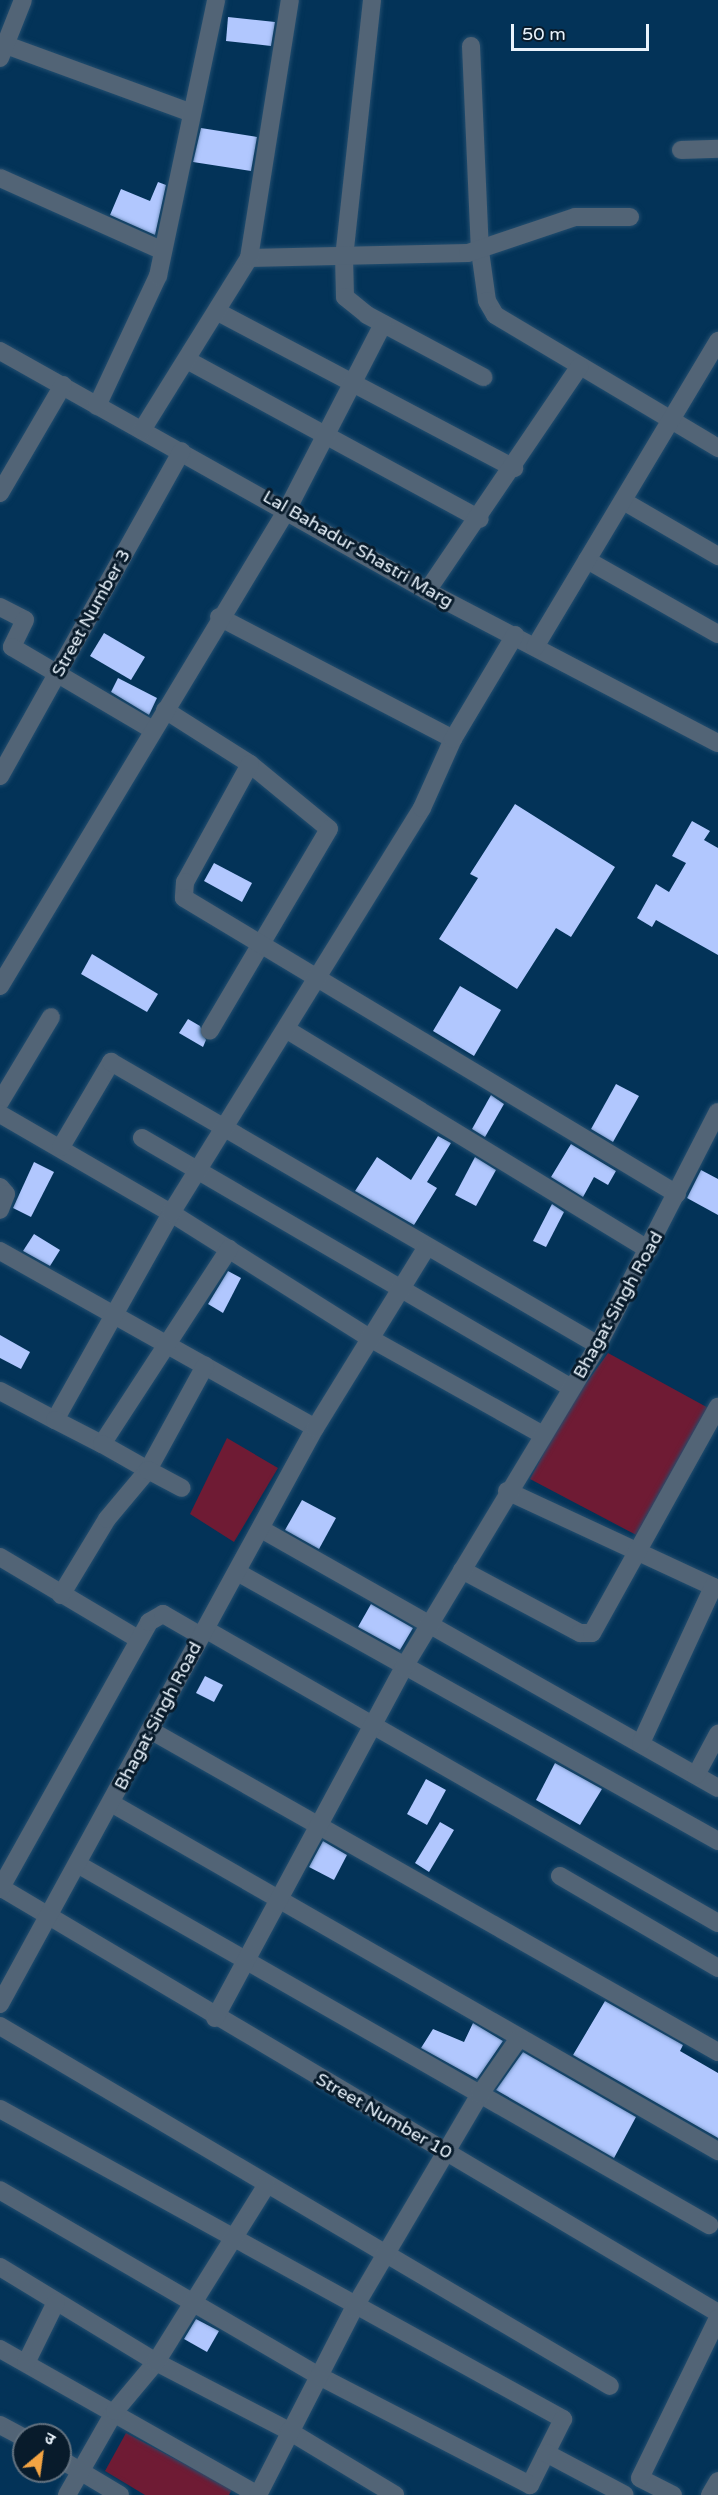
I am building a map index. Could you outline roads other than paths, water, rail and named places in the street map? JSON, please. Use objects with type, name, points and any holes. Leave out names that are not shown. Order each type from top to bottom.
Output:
[{"type":"street","points":[[23,0],[3,51],[189,112]]},
{"type":"street","points":[[97,406],[158,276],[159,249],[216,0]]},
{"type":"street","points":[[142,430],[218,312],[249,258],[290,0]]},
{"type":"street","points":[[372,0],[344,256],[345,297],[383,324],[483,377]]},
{"type":"street","points":[[471,46],[480,251],[495,315],[718,448]]},
{"type":"street","points":[[681,150],[718,148]]},
{"type":"street","points":[[0,178],[159,249]]},
{"type":"street","points":[[249,258],[480,251],[575,217],[630,217]]},
{"type":"street","points":[[218,312],[351,387],[514,468]]},
{"type":"street","points":[[0,986],[219,617],[288,508],[383,324]]},
{"type":"street","points":[[534,646],[625,502],[671,421],[713,360],[718,341]]},
{"type":"street","name":"Lal Bahadur Shastri Marg","points":[[0,351],[97,406],[288,508],[427,591],[718,743]]},
{"type":"street","points":[[187,360],[480,519]]},
{"type":"street","points":[[427,591],[480,519],[579,367]]},
{"type":"street","points":[[0,493],[63,385]]},
{"type":"street","name":"Street Number 3","points":[[0,776],[182,451]]},
{"type":"street","points":[[625,502],[718,556]]},
{"type":"street","points":[[587,560],[718,634]]},
{"type":"street","points":[[0,607],[25,620],[12,647],[153,730]]},
{"type":"street","points":[[219,617],[453,739]]},
{"type":"street","points":[[55,1420],[116,1316],[171,1213],[288,1031],[317,977],[422,808],[453,739],[515,635]]},
{"type":"street","points":[[165,710],[250,764],[329,829],[210,1030]]},
{"type":"street","points":[[250,764],[183,890],[192,906],[259,947],[317,977],[677,1194]]},
{"type":"street","points":[[0,1102],[51,1017]]},
{"type":"street","points":[[288,1031],[649,1250]]},
{"type":"street","points":[[61,1147],[111,1062],[226,1127],[426,1248],[598,1344]]},
{"type":"street","name":"Bhagat Singh Road","points":[[215,2018],[375,1726],[404,1667],[432,1624],[507,1491],[598,1344],[677,1194],[711,1145],[718,1112]]},
{"type":"street","points":[[0,1114],[61,1147],[171,1213],[373,1340],[543,1435]]},
{"type":"street","points":[[142,1138],[402,1292],[572,1388]]},
{"type":"street","points":[[0,1187],[6,1194],[0,1210]]},
{"type":"street","name":"Bhagat Singh Road","points":[[0,2004],[52,1917],[150,1730],[315,1428],[373,1340],[426,1248]]},
{"type":"street","points":[[102,1444],[229,1249]]},
{"type":"street","points":[[0,1251],[315,1428]]},
{"type":"street","points":[[61,1595],[107,1519],[148,1470],[205,1366]]},
{"type":"street","points":[[0,1390],[182,1488]]},
{"type":"street","points":[[462,1570],[586,1634],[596,1629],[718,1407]]},
{"type":"street","points":[[507,1491],[716,1588],[641,1743]]},
{"type":"street","points":[[261,1528],[718,1788]]},
{"type":"street","points":[[0,1557],[138,1639]]},
{"type":"street","points":[[237,1572],[718,1841]]},
{"type":"street","points":[[0,1888],[138,1639],[149,1622],[164,1614],[375,1726],[718,1923]]},
{"type":"street","points":[[150,1730],[319,1828],[718,2052]]},
{"type":"street","points":[[696,1775],[718,1734]]},
{"type":"street","points":[[111,1803],[718,2151]]},
{"type":"street","points":[[79,1865],[248,1958],[709,2225]]},
{"type":"street","points":[[560,1876],[718,1968]]},
{"type":"street","name":"Street Number 10","points":[[0,1888],[52,1917],[215,2018],[718,2313]]},
{"type":"street","points":[[0,2026],[383,2257],[610,2386]]},
{"type":"street","points":[[0,2349],[115,2411],[258,2495],[289,2431],[383,2257],[480,2094],[519,2038]]},
{"type":"street","points":[[0,2109],[231,2241],[563,2419],[530,2485],[319,2376],[0,2190]]},
{"type":"street","points":[[68,2495],[115,2411],[156,2362],[266,2186]]},
{"type":"street","points":[[0,2267],[156,2362],[289,2431],[395,2495]]},
{"type":"street","points":[[26,2363],[57,2302]]},
{"type":"street","points":[[630,2495],[718,2318]]},
{"type":"street","points":[[546,2452],[625,2495]]},
{"type":"street","points":[[72,2466],[120,2495]]},
{"type":"street","points":[[640,2478],[673,2495]]},
{"type":"street","points":[[710,2495],[718,2481]]}]
